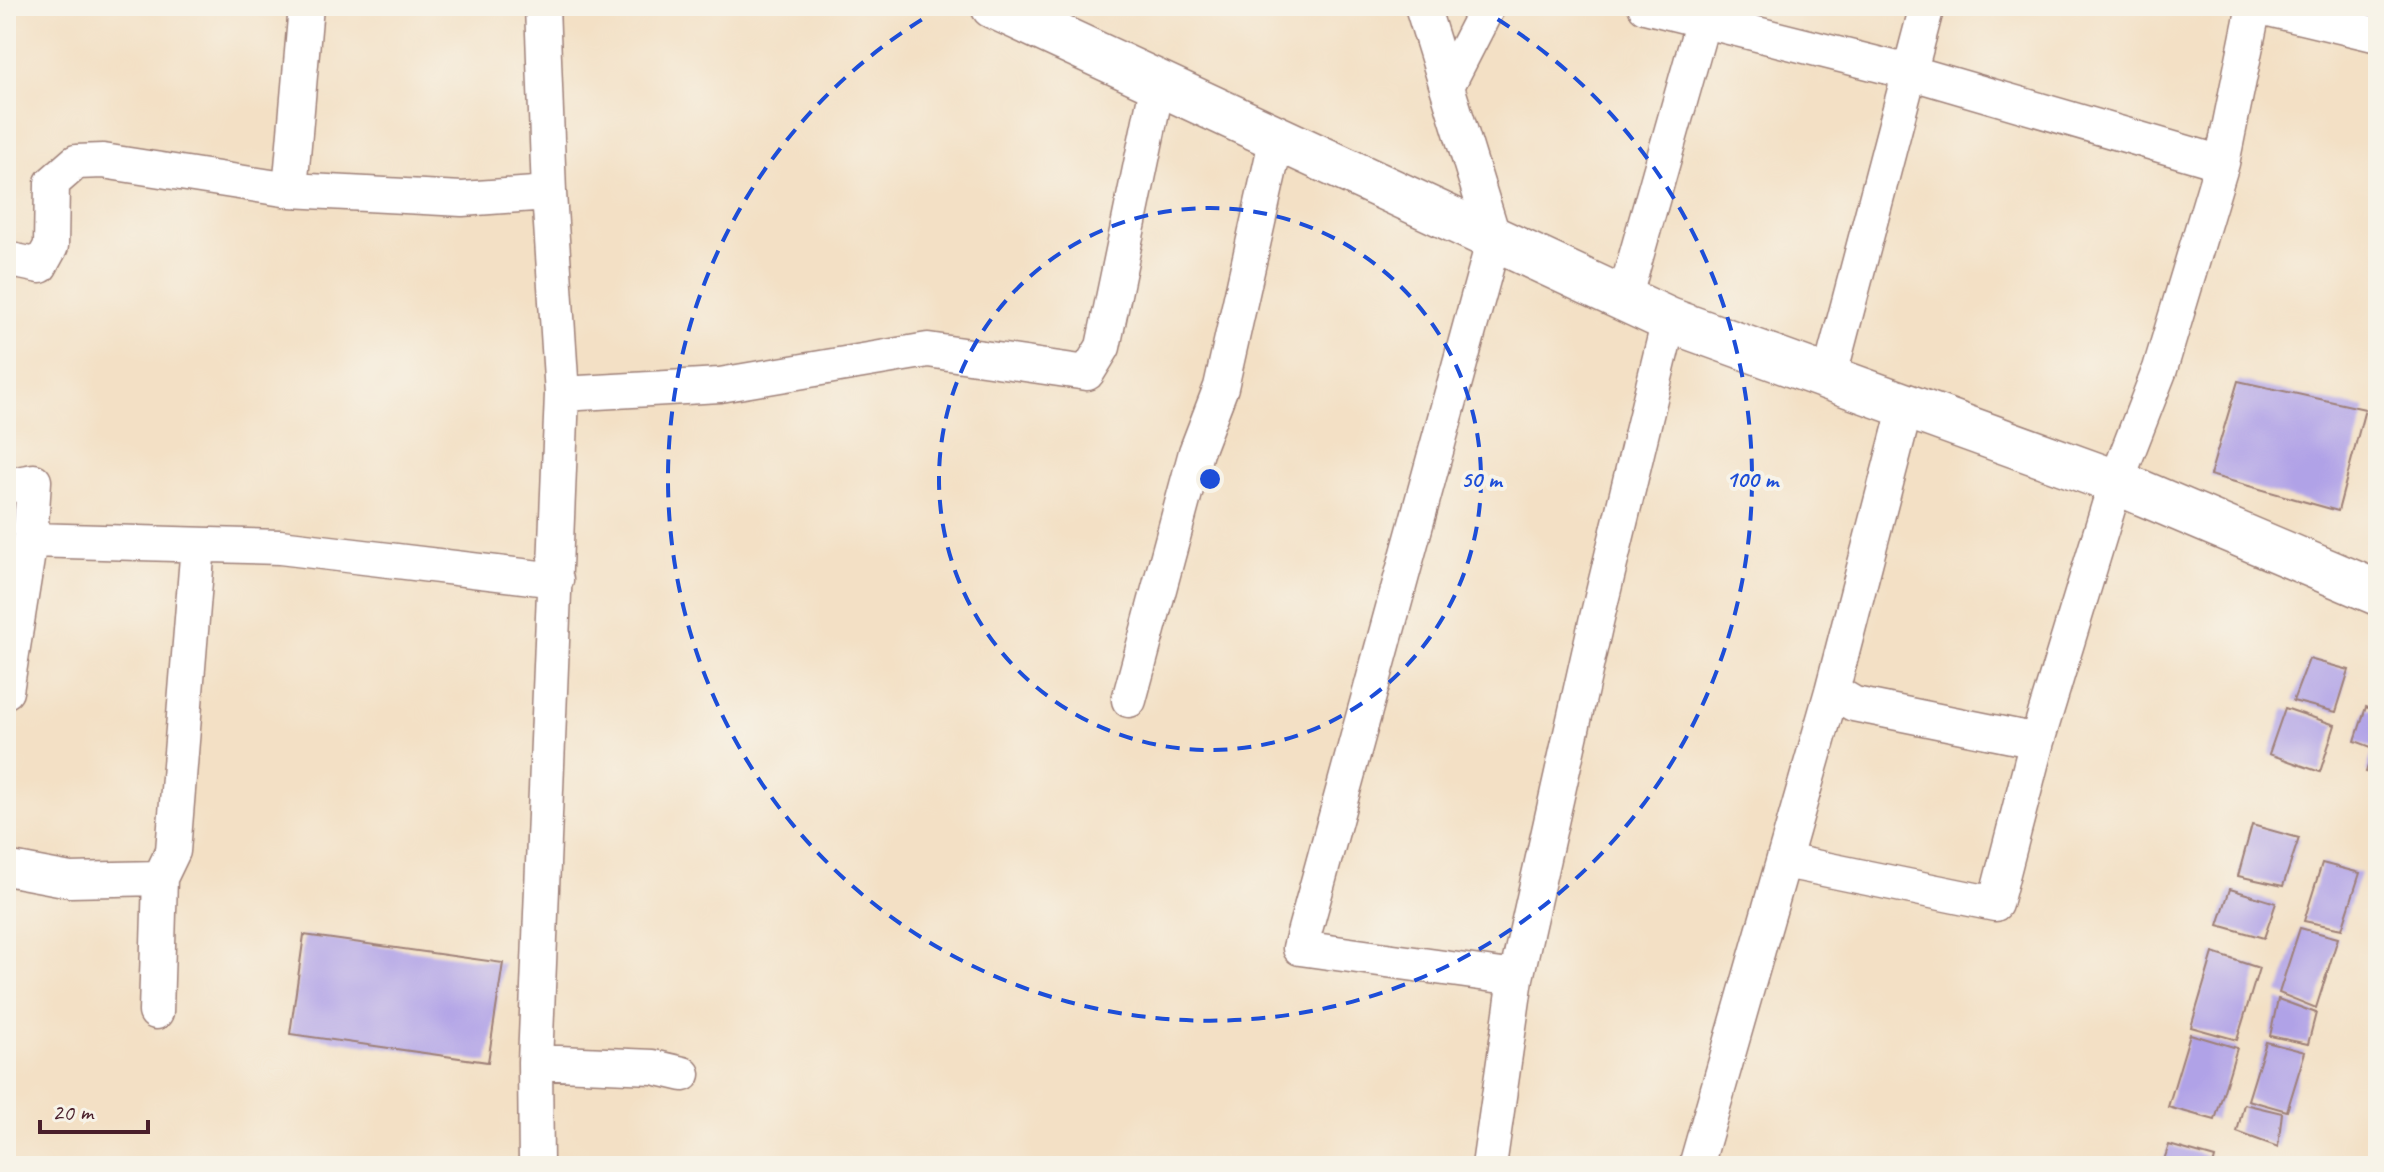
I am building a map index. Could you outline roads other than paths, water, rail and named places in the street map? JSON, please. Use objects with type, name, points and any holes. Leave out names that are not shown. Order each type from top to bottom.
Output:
[{"type":"main road","points":[[1015,11],[1158,82],[1669,320],[2116,482],[2378,593]]},
{"type":"street","points":[[290,190],[306,6]]},
{"type":"street","points":[[536,1166],[535,1062],[562,394],[549,193],[542,6]]},
{"type":"street","points":[[1422,6],[1494,239],[1300,948],[1516,978]]},
{"type":"street","points":[[1447,86],[1488,6]]},
{"type":"street","points":[[1645,6],[1705,14],[2222,163]]},
{"type":"street","points":[[1829,378],[1927,6]]},
{"type":"street","points":[[1785,861],[1995,904],[2037,741],[2116,482],[2160,369],[2222,163],[2255,6],[2378,35]]},
{"type":"street","points":[[1624,299],[1705,14]]},
{"type":"street","points":[[562,394],[720,385],[928,350],[1087,373],[1103,347],[1158,82]]},
{"type":"street","points":[[1129,700],[1196,452],[1221,387],[1277,137]]},
{"type":"street","points":[[6,259],[40,266],[51,246],[52,183],[76,162],[103,161],[290,190],[462,199],[549,193]]},
{"type":"street","points":[[1489,1166],[1516,978],[1596,622],[1669,320]]},
{"type":"street","points":[[1696,1166],[1832,691],[1906,406]]},
{"type":"street","points":[[6,486],[34,481],[30,540],[6,691]]},
{"type":"street","points":[[30,540],[280,547],[556,580]]},
{"type":"street","points":[[156,1012],[160,878],[173,851],[198,545]]},
{"type":"street","points":[[1832,691],[1854,704],[2037,741]]},
{"type":"street","points":[[6,868],[70,880],[160,878]]},
{"type":"street","points":[[535,1062],[653,1067],[683,1074]]}]
